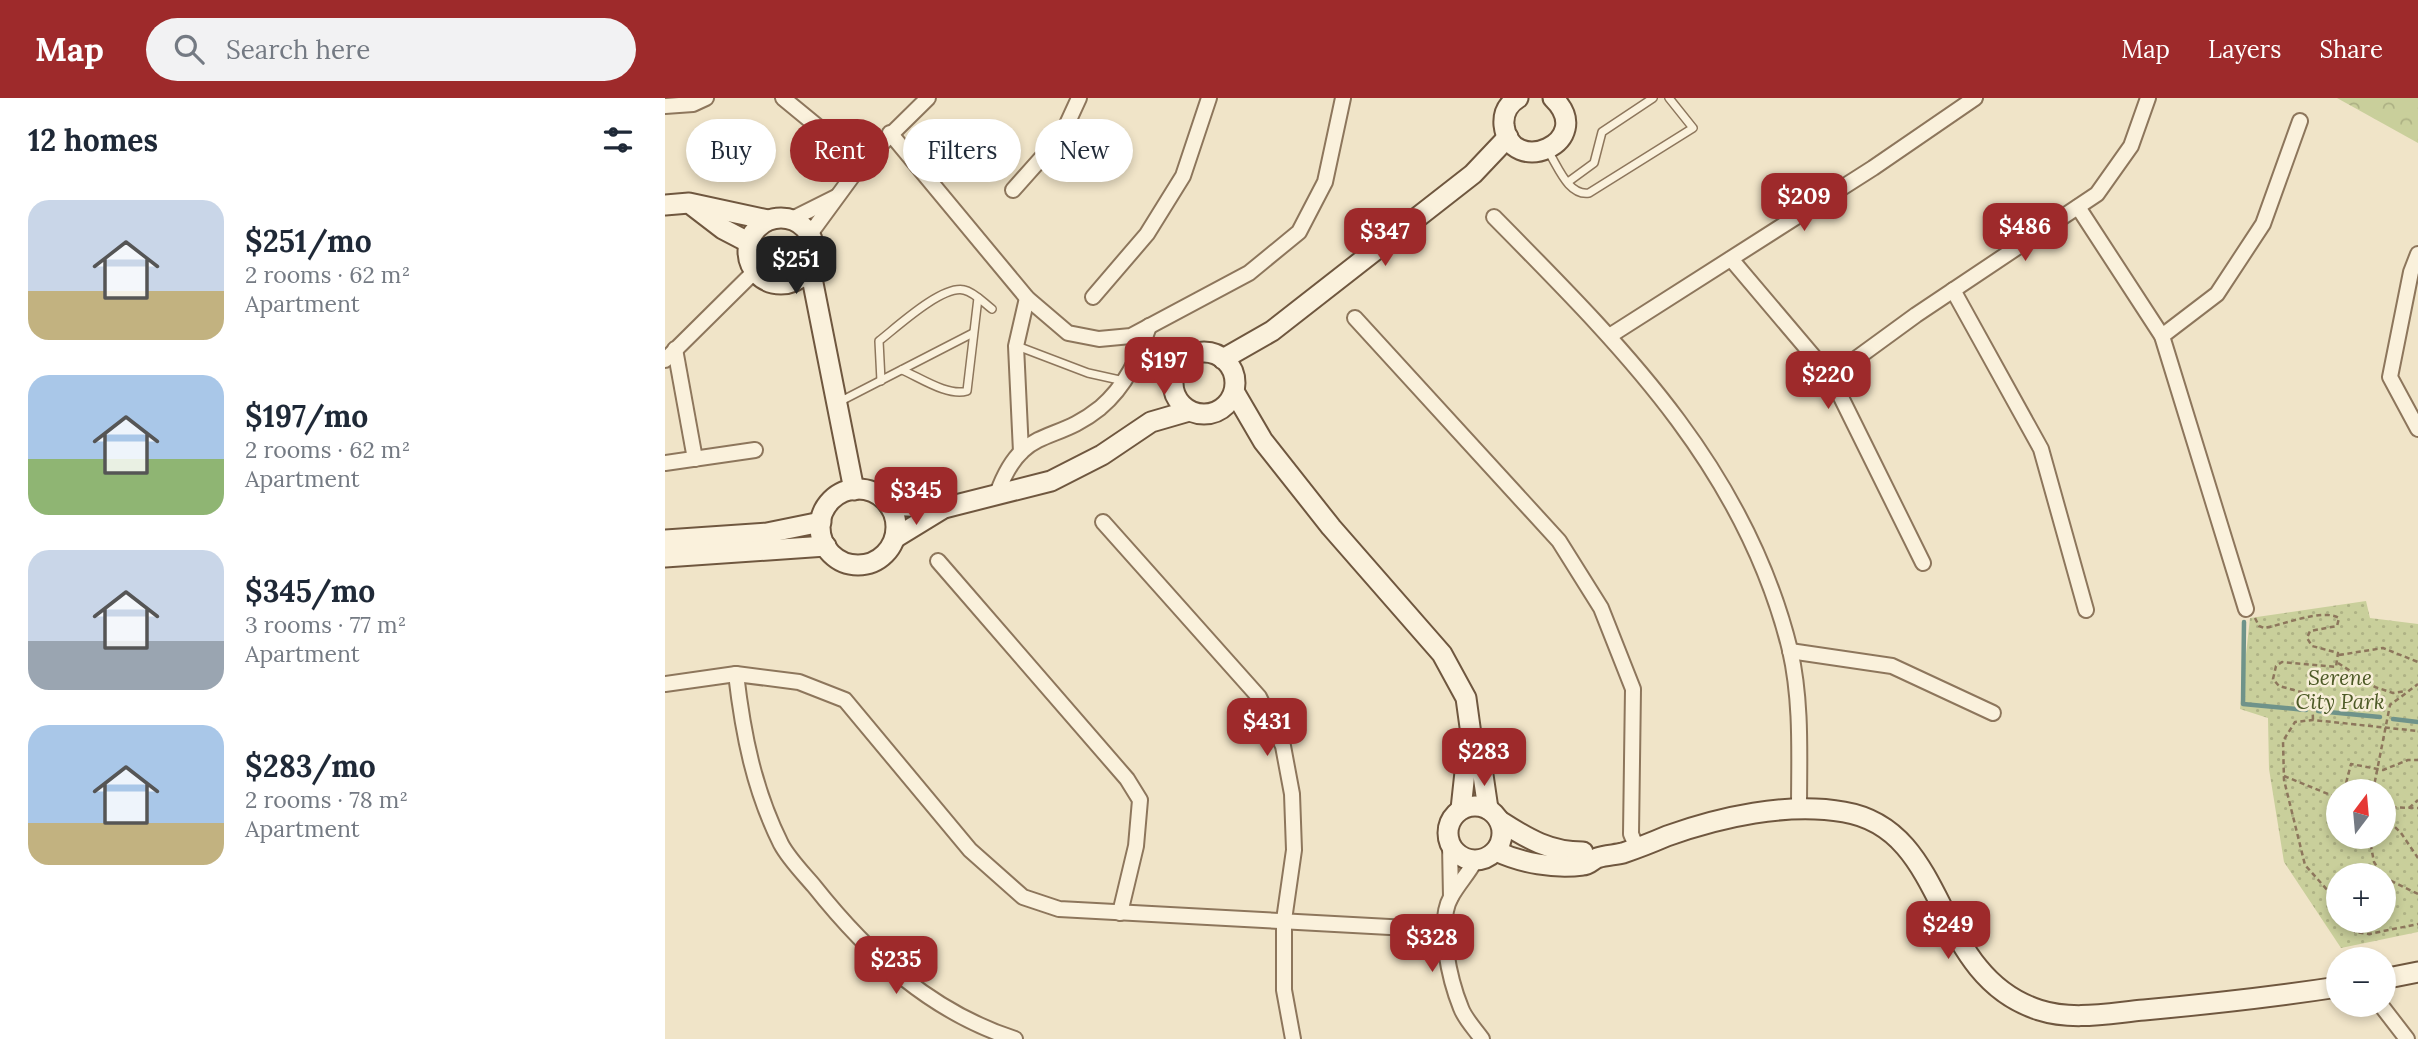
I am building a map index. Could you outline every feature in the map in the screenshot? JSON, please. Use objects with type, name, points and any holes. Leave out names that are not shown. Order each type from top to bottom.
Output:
[{"type":"street","points":[[665,106],[693,104],[706,98]]},
{"type":"street","points":[[783,98],[809,119]]},
{"type":"street","points":[[928,98],[890,133],[1027,298],[1068,333],[1099,339],[1131,336],[1249,272],[1299,232],[1325,182],[1343,98]]},
{"type":"street","points":[[1013,190],[1062,135],[1079,98]]},
{"type":"street","points":[[1093,297],[1147,234],[1183,176],[1209,98]]},
{"type":"street","points":[[1611,335],[1975,98]]},
{"type":"street","points":[[1831,377],[1953,290],[2097,194],[2131,146],[2148,98]]},
{"type":"street","points":[[1512,100],[1504,124],[1508,137],[1527,152]]},
{"type":"street","points":[[1473,174],[1527,152],[1548,150],[1562,136],[1565,116],[1562,101]]},
{"type":"street","points":[[2162,336],[2217,294],[2263,224],[2300,121]]},
{"type":"street","points":[[1223,359],[1272,331],[1473,174],[1508,137]]},
{"type":"street","points":[[810,234],[848,182]]},
{"type":"street","points":[[665,205],[689,203],[768,220],[792,219],[837,197]]},
{"type":"street","points":[[689,203],[723,229],[748,243]]},
{"type":"street","points":[[2078,207],[2162,336],[2246,609]]},
{"type":"street","points":[[1494,217],[1611,335],[1659,391],[1701,451],[1731,504],[1767,582],[1790,651],[1800,737],[1799,809]]},
{"type":"street","points":[[792,219],[810,234],[814,245],[810,268],[854,490]]},
{"type":"street","points":[[768,220],[752,233],[748,243],[747,253],[754,272],[777,285],[795,282],[810,268]]},
{"type":"street","points":[[2418,254],[2411,272],[2390,377],[2418,429]]},
{"type":"street","points":[[1731,259],[1831,377],[1923,563]]},
{"type":"street","points":[[695,459],[670,354],[754,272]]},
{"type":"street","points":[[795,282],[821,316]]},
{"type":"street","points":[[1953,290],[2042,449],[2086,610]]},
{"type":"street","points":[[1021,452],[1016,346],[1027,298]]},
{"type":"street","points":[[1355,318],[1559,541],[1601,608],[1633,689],[1631,834],[1637,848]]},
{"type":"street","points":[[997,494],[1007,469],[1033,441],[1078,422],[1100,407],[1124,381],[1139,357],[1149,326]]},
{"type":"street","points":[[895,538],[944,508],[1051,481],[1102,455],[1151,422],[1189,411],[1201,414],[1215,411],[1225,406],[1235,384],[1272,331]]},
{"type":"street","points":[[1151,422],[1173,386],[1178,366],[1185,359],[1204,352],[1223,359],[1263,441],[1331,527],[1442,654],[1466,698],[1474,756],[1483,775],[1501,842],[1496,851],[1475,861],[1465,859],[1450,845]]},
{"type":"street","points":[[1173,386],[1176,396],[1189,411]]},
{"type":"street","points":[[1215,411],[1263,441]]},
{"type":"street","points":[[665,463],[755,450]]},
{"type":"street","points":[[854,490],[874,492],[889,505],[897,526],[889,549],[869,564],[845,562],[826,546],[821,522],[828,504],[835,497],[854,490]]},
{"type":"street","points":[[889,505],[944,508]]},
{"type":"street","points":[[665,540],[767,533],[821,522]]},
{"type":"street","points":[[1103,522],[1259,697],[1283,746],[1292,794],[1293,850],[1284,920],[1284,990],[1293,1039]]},
{"type":"street","points":[[665,557],[826,546]]},
{"type":"street","points":[[938,561],[1127,779],[1140,800],[1136,846],[1120,913]]},
{"type":"street","points":[[1790,651],[1892,666],[1993,713]]},
{"type":"street","points":[[665,684],[736,674],[799,682],[845,699],[970,850],[1023,897],[1059,909],[1445,930]]},
{"type":"street","points":[[736,674],[743,734],[756,780],[783,847],[858,940],[903,979],[953,1013],[996,1036],[1015,1039]]},
{"type":"street","points":[[1474,756],[1465,772],[1461,809],[1448,825],[1451,897],[1445,930],[1449,971],[1461,1010],[1482,1039]]},
{"type":"street","points":[[1461,809],[1475,805],[1538,844],[1553,850],[1583,852],[1597,858]]},
{"type":"street","points":[[1496,851],[1527,862],[1586,865],[1597,858],[1637,848],[1712,822],[1799,809],[1847,812],[1884,828],[1901,841],[1923,868],[1956,937],[1977,969],[1995,987],[2040,1011],[2073,1017],[2244,1001],[2326,989]]},
{"type":"street","points":[[1451,897],[1475,861]]},
{"type":"street","points":[[2396,976],[2418,972]]},
{"type":"street","points":[[2390,1017],[2407,1039]]},
{"type":"lane","points":[[1568,182],[1594,163],[1602,132],[1653,98]]},
{"type":"lane","points":[[1548,150],[1579,194],[1589,194],[1693,128],[1669,98]]},
{"type":"lane","points":[[881,381],[879,341],[952,289],[967,290],[992,309]]},
{"type":"lane","points":[[902,370],[943,388],[957,392],[967,391],[978,298]]},
{"type":"lane","points":[[838,402],[974,333]]},
{"type":"lane","points":[[1016,346],[1088,373],[1124,381]]},
{"type":"path","points":[[2246,609],[2264,628],[2296,620],[2337,615],[2340,620],[2337,626],[2310,631],[2307,641],[2339,655],[2383,648],[2418,662]]},
{"type":"path","points":[[2313,720],[2312,695],[2276,683],[2273,679],[2276,666],[2282,662],[2332,667],[2338,663],[2339,655]]},
{"type":"path","points":[[2338,663],[2379,689],[2397,693],[2418,686]]},
{"type":"path","points":[[2374,779],[2390,705],[2409,690]]},
{"type":"path","points":[[2326,889],[2305,865],[2284,776],[2282,747],[2287,730],[2295,722],[2313,720],[2418,731]]},
{"type":"path","points":[[2347,779],[2351,764],[2383,770],[2408,760],[2418,760]]},
{"type":"path","points":[[2284,776],[2326,793]]},
{"type":"path","points":[[2409,808],[2418,800]]},
{"type":"path","points":[[2396,808],[2418,808]]},
{"type":"path","points":[[2396,828],[2418,858]]},
{"type":"path","points":[[2396,883],[2418,894]]},
{"type":"path","points":[[2396,928],[2418,924]]},
{"type":"green space","points":[[2337,98],[2418,98],[2418,143]]},
{"type":"green space","name":"Serene City Park","points":[[2366,601],[2370,618],[2418,624],[2418,932],[2340,947],[2331,933],[2396,933],[2396,863],[2326,863],[2326,925],[2284,862],[2269,769],[2268,718],[2240,709],[2250,618]]},
{"type":"waterway","points":[[2244,622],[2243,704],[2306,710]]},
{"type":"waterway","points":[[2318,711],[2380,717]]},
{"type":"waterway","points":[[2393,719],[2418,722]]}]
